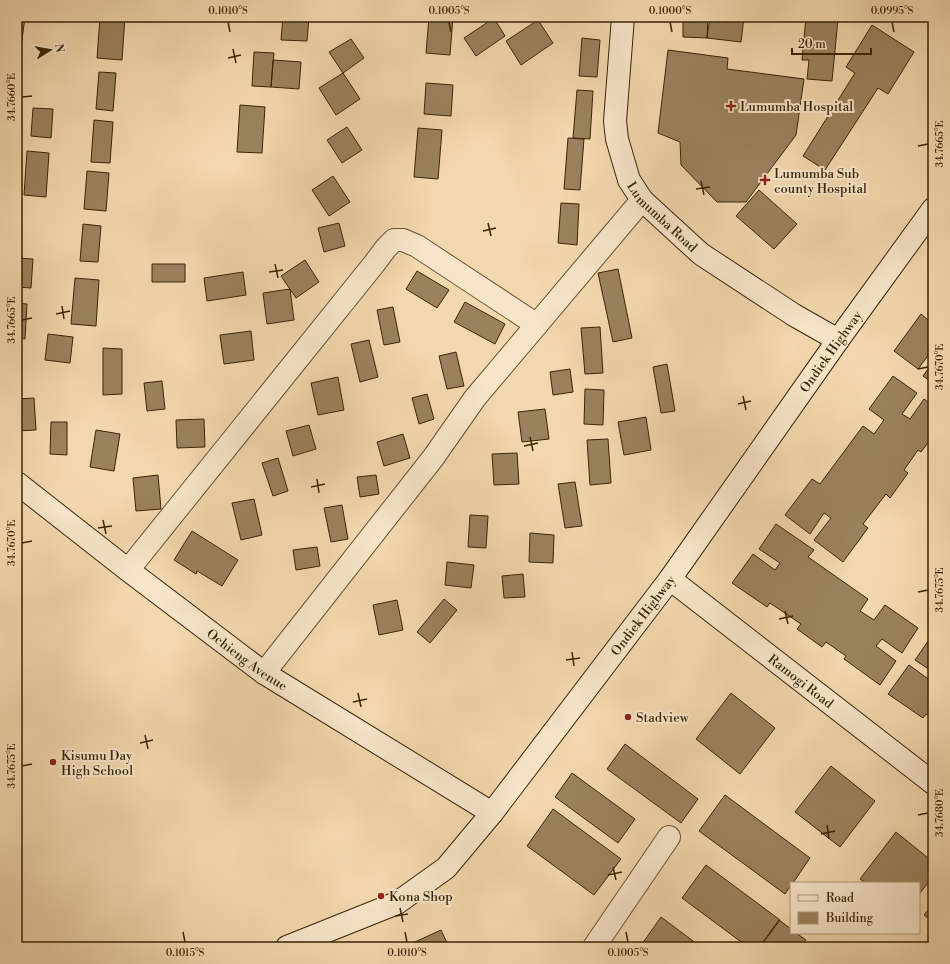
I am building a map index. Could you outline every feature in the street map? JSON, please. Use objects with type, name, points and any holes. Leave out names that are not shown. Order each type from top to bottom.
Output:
[{"type":"street","name":"Lumumba Road","points":[[623,17],[615,121],[618,139],[630,180],[642,200],[701,254],[794,316],[838,340]]},
{"type":"street","points":[[264,673],[432,458],[475,398],[642,200]]},
{"type":"street","name":"Ondiek Highway","points":[[287,947],[397,904],[446,868],[492,813],[670,579],[838,340],[933,209]]},
{"type":"street","points":[[128,570],[386,248],[394,240],[403,240],[417,246],[537,325]]},
{"type":"street","name":"Ochieng Avenue","points":[[17,483],[128,570],[264,673],[492,813]]},
{"type":"street","name":"Ramogi Road","points":[[670,579],[933,783]]},
{"type":"street","points":[[594,947],[669,837]]},
{"type":"building","points":[[17,17],[25,17],[21,48],[17,48]]},
{"type":"building","points":[[100,17],[125,17],[122,60],[97,58]]},
{"type":"building","points":[[283,17],[309,17],[307,41],[281,40]]},
{"type":"building","points":[[429,17],[453,17],[450,55],[426,53]]},
{"type":"building","points":[[683,17],[708,17],[707,38],[683,37]]},
{"type":"building","points":[[710,17],[744,17],[741,42],[707,38]]},
{"type":"building","points":[[806,17],[860,17],[860,22],[838,19],[832,81],[807,79],[809,60],[802,60]]},
{"type":"building","points":[[494,18],[505,36],[476,56],[464,38]]},
{"type":"building","points":[[538,20],[553,43],[521,65],[506,41]]},
{"type":"building","points":[[872,25],[914,52],[888,94],[878,88],[825,170],[803,156],[855,73],[846,67]]},
{"type":"building","points":[[582,38],[600,40],[597,77],[579,76]]},
{"type":"building","points":[[351,39],[364,58],[343,73],[329,52]]},
{"type":"building","name":"Lumumba Hospital","points":[[668,50],[728,58],[727,69],[804,79],[796,135],[746,202],[717,202],[681,165],[680,142],[658,133]]},
{"type":"building","points":[[254,52],[274,53],[271,87],[252,86]]},
{"type":"building","points":[[273,60],[301,62],[299,89],[271,87]]},
{"type":"building","points":[[99,72],[116,73],[113,111],[96,109]]},
{"type":"building","points":[[343,73],[360,99],[336,115],[319,88]]},
{"type":"building","points":[[426,83],[453,85],[451,116],[424,114]]},
{"type":"building","points":[[577,90],[593,91],[590,139],[573,138]]},
{"type":"building","points":[[240,105],[265,107],[262,153],[237,152]]},
{"type":"building","points":[[33,108],[53,109],[51,138],[31,136]]},
{"type":"building","points":[[94,120],[113,122],[110,163],[91,162]]},
{"type":"building","points":[[347,127],[362,150],[342,163],[327,140]]},
{"type":"building","points":[[418,128],[442,130],[438,179],[414,177]]},
{"type":"building","points":[[568,138],[584,139],[580,190],[564,189]]},
{"type":"building","points":[[27,151],[49,153],[46,197],[24,195]]},
{"type":"building","points":[[87,171],[109,173],[106,211],[84,209]]},
{"type":"building","points":[[333,176],[350,202],[329,216],[312,190]]},
{"type":"building","points":[[759,190],[797,224],[774,249],[736,216]]},
{"type":"building","points":[[561,203],[579,204],[577,245],[558,243]]},
{"type":"building","points":[[339,223],[345,246],[324,252],[318,228]]},
{"type":"building","points":[[83,224],[101,226],[98,262],[80,261]]},
{"type":"building","points":[[17,258],[33,259],[31,288],[17,287]]},
{"type":"building","points":[[305,260],[319,282],[296,298],[281,276]]},
{"type":"building","points":[[152,264],[185,264],[185,282],[152,282]]},
{"type":"building","points":[[618,269],[632,338],[613,342],[598,273]]},
{"type":"building","points":[[417,271],[449,290],[437,308],[406,289]]},
{"type":"building","points":[[243,272],[246,295],[207,301],[204,278]]},
{"type":"building","points":[[75,278],[99,280],[96,326],[71,324]]},
{"type":"building","points":[[290,289],[294,320],[267,324],[263,293]]},
{"type":"building","points":[[465,302],[505,324],[495,344],[454,322]]},
{"type":"building","points":[[17,303],[27,304],[25,339],[17,338]]},
{"type":"building","points":[[393,307],[400,342],[384,345],[377,310]]},
{"type":"building","points":[[933,313],[933,349],[918,369],[894,351],[921,314],[928,320]]},
{"type":"building","points":[[600,327],[603,373],[585,374],[581,328]]},
{"type":"building","points":[[251,331],[254,360],[224,364],[220,335]]},
{"type":"building","points":[[48,334],[73,337],[70,363],[45,360]]},
{"type":"building","points":[[369,340],[378,377],[360,382],[351,344]]},
{"type":"building","points":[[103,348],[122,349],[122,394],[103,395]]},
{"type":"building","points":[[456,352],[464,386],[447,389],[439,356]]},
{"type":"building","points":[[933,362],[933,383],[923,376]]},
{"type":"building","points":[[667,364],[675,411],[661,413],[653,367]]},
{"type":"building","points":[[570,369],[573,392],[553,395],[550,372]]},
{"type":"building","points":[[893,376],[917,393],[902,414],[910,419],[924,399],[933,406],[933,436],[921,452],[918,450],[904,470],[908,473],[890,498],[886,494],[863,524],[868,528],[843,562],[814,540],[831,518],[824,513],[810,534],[785,515],[812,479],[820,484],[863,426],[874,434],[884,420],[869,409]]},
{"type":"building","points":[[338,377],[344,410],[318,415],[311,383]]},
{"type":"building","points":[[162,381],[165,409],[147,411],[144,383]]},
{"type":"building","points":[[585,389],[604,390],[603,425],[584,424]]},
{"type":"building","points":[[427,394],[434,419],[419,424],[412,398]]},
{"type":"building","points":[[34,398],[36,430],[17,431],[17,399]]},
{"type":"building","points":[[545,409],[549,439],[522,442],[518,412]]},
{"type":"building","points":[[646,417],[651,450],[624,455],[618,422]]},
{"type":"building","points":[[204,419],[205,447],[177,448],[176,420]]},
{"type":"building","points":[[51,422],[67,422],[67,455],[50,454]]},
{"type":"building","points":[[309,425],[316,449],[293,456],[286,431]]},
{"type":"building","points":[[96,430],[120,434],[114,471],[90,467]]},
{"type":"building","points":[[403,434],[410,458],[384,466],[377,442]]},
{"type":"building","points":[[608,439],[611,483],[590,485],[587,440]]},
{"type":"building","points":[[517,453],[519,484],[494,485],[492,454]]},
{"type":"building","points":[[278,458],[288,491],[273,496],[262,463]]},
{"type":"building","points":[[158,475],[161,509],[136,511],[133,478]]},
{"type":"building","points":[[376,475],[379,494],[360,497],[357,477]]},
{"type":"building","points":[[575,482],[582,526],[565,528],[558,484]]},
{"type":"building","points":[[254,499],[262,535],[241,540],[232,503]]},
{"type":"building","points":[[342,505],[348,539],[331,542],[324,508]]},
{"type":"building","points":[[470,515],[488,516],[486,548],[468,547]]},
{"type":"building","points":[[776,524],[814,550],[808,557],[868,599],[860,611],[874,620],[885,605],[918,628],[902,653],[882,639],[876,646],[896,661],[880,685],[844,659],[846,656],[826,642],[822,647],[797,629],[801,624],[770,603],[767,607],[732,583],[753,554],[775,570],[780,563],[759,549]]},
{"type":"building","points":[[192,531],[238,560],[222,586],[197,571],[196,574],[174,560]]},
{"type":"building","points":[[530,533],[554,535],[553,563],[529,562]]},
{"type":"building","points":[[317,547],[320,566],[296,570],[293,550]]},
{"type":"building","points":[[447,562],[474,565],[471,588],[445,585]]},
{"type":"building","points":[[523,574],[525,597],[504,598],[502,576]]},
{"type":"building","points":[[444,599],[457,610],[430,643],[417,632]]},
{"type":"building","points":[[397,600],[403,630],[379,635],[373,605]]},
{"type":"building","points":[[933,634],[933,672],[915,660]]},
{"type":"building","points":[[909,665],[931,681],[933,678],[933,718],[926,714],[923,718],[888,694]]},
{"type":"building","points":[[731,693],[775,728],[740,774],[696,739]]},
{"type":"building","points":[[625,744],[698,799],[681,823],[607,769]]},
{"type":"building","points":[[831,766],[875,801],[840,847],[795,812]]},
{"type":"building","points":[[572,773],[635,819],[618,843],[555,797]]},
{"type":"building","points":[[725,795],[810,858],[794,882],[790,882],[790,886],[785,894],[699,831]]},
{"type":"building","points":[[553,809],[621,859],[594,895],[527,846]]},
{"type":"building","points":[[896,832],[933,862],[933,877],[920,893],[920,882],[864,882],[860,879]]},
{"type":"building","points":[[706,865],[780,920],[760,947],[748,947],[682,898]]},
{"type":"building","points":[[933,904],[933,922],[924,915]]},
{"type":"building","points":[[661,917],[701,947],[646,947],[642,944]]},
{"type":"building","points":[[779,920],[790,928],[790,934],[797,934],[806,940],[801,947],[771,947],[763,942]]},
{"type":"building","points":[[441,930],[449,947],[404,947]]},
{"type":"place","name":"Lumumba Hospital","points":[[731,106]]},
{"type":"place","name":"Lumumba Sub county Hospital","points":[[765,180]]},
{"type":"place","name":"Stadview","points":[[628,717]]},
{"type":"place","name":"Kisumu Day High School","points":[[53,762]]},
{"type":"place","name":"Kona Shop","points":[[381,896]]}]
